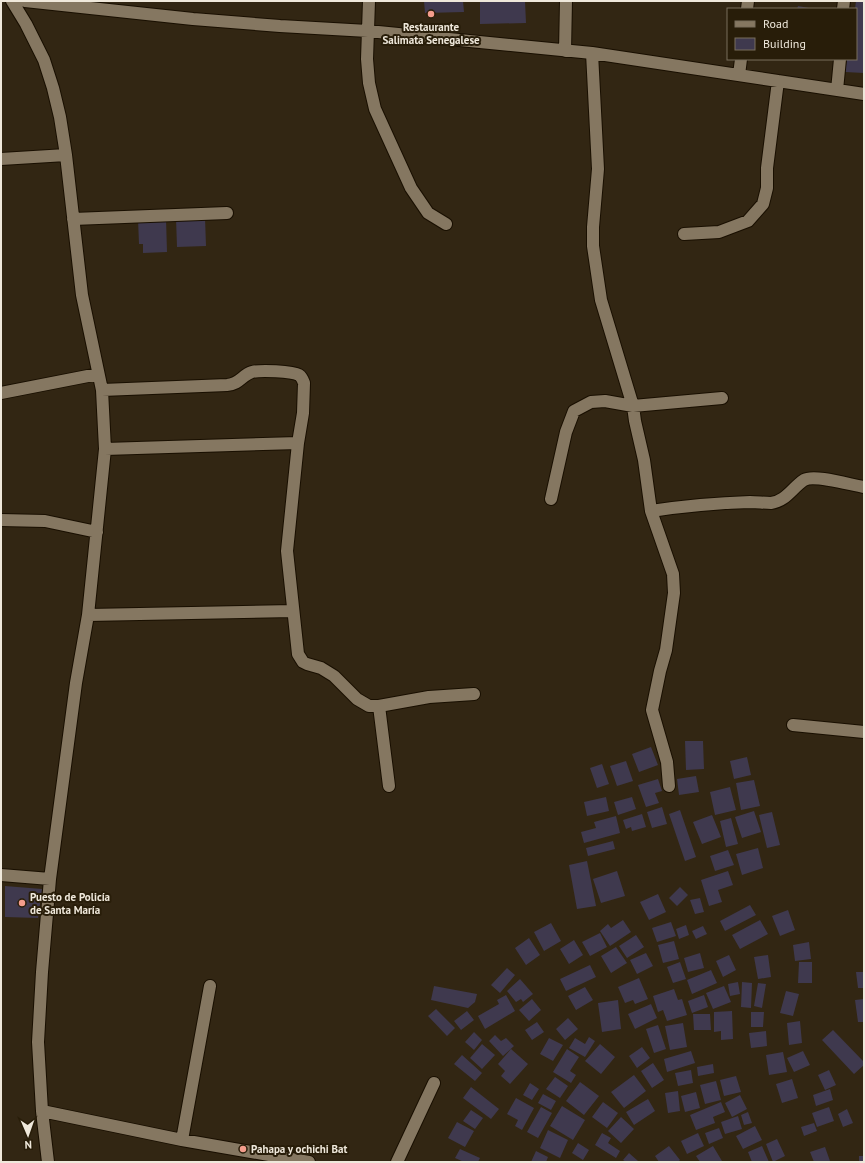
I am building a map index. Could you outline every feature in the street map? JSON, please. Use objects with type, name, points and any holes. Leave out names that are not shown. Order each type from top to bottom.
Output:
[{"type":"street","points":[[12,1],[26,24],[44,60],[60,117],[66,155],[82,295],[102,390],[105,449],[88,615],[76,683],[50,879],[42,972],[38,1042],[42,1112],[48,1162]]},
{"type":"street","points":[[25,1],[264,25],[368,31],[592,53],[864,94]]},
{"type":"street","points":[[369,1],[367,59],[369,83],[375,109],[411,188],[428,213],[446,224]]},
{"type":"street","points":[[566,1],[566,51]]},
{"type":"street","points":[[592,53],[598,169],[593,246],[601,300],[633,406],[634,421],[644,460],[651,510],[673,574],[674,593],[666,650],[652,710],[667,762],[669,786]]},
{"type":"street","points":[[738,75],[741,60]]},
{"type":"street","points":[[837,90],[840,60]]},
{"type":"street","points":[[684,234],[719,232],[748,221],[763,204],[767,188],[767,168],[778,81]]},
{"type":"street","points":[[1,159],[66,155]]},
{"type":"street","points":[[73,219],[227,213]]},
{"type":"street","points":[[102,390],[227,386],[237,383],[252,372],[260,371],[278,371],[298,375],[302,378],[304,383],[303,414],[298,443],[287,552],[298,654],[303,662],[321,668],[334,676],[357,698],[369,706],[379,706],[428,697],[474,694]]},
{"type":"street","points":[[1,393],[98,374]]},
{"type":"street","points":[[551,499],[566,432],[574,411],[591,402],[605,401],[633,406],[722,398]]},
{"type":"street","points":[[105,449],[298,443]]},
{"type":"street","points":[[651,510],[750,502],[772,503],[782,499],[804,480],[814,478],[864,487]]},
{"type":"street","points":[[1,520],[45,521],[97,532]]},
{"type":"street","points":[[88,615],[293,610]]},
{"type":"street","points":[[379,706],[389,786]]},
{"type":"street","points":[[793,725],[864,732]]},
{"type":"street","points":[[1,875],[50,879]]},
{"type":"street","points":[[182,1140],[210,986]]},
{"type":"street","points":[[397,1162],[434,1083]]},
{"type":"street","points":[[42,1112],[182,1140],[309,1162]]},
{"type":"building","points":[[424,1],[463,1],[464,12],[425,13]]},
{"type":"building","points":[[525,1],[526,23],[480,24],[480,2]]},
{"type":"building","points":[[856,1],[864,1],[864,73],[845,72],[847,60],[857,60],[857,8],[855,8]]},
{"type":"building","points":[[798,6],[809,8],[797,8]]},
{"type":"building","points":[[205,217],[206,246],[177,247],[176,218]]},
{"type":"building","points":[[166,218],[167,252],[143,253],[143,244],[139,244],[138,219]]},
{"type":"building","points":[[685,741],[703,741],[704,769],[686,770]]},
{"type":"building","points":[[651,747],[658,765],[639,772],[632,754]]},
{"type":"building","points":[[747,757],[751,775],[734,779],[730,761]]},
{"type":"building","points":[[626,761],[633,781],[617,786],[610,766]]},
{"type":"building","points":[[602,764],[609,784],[597,788],[590,768]]},
{"type":"building","points":[[696,776],[699,792],[679,795],[677,779]]},
{"type":"building","points":[[658,779],[662,791],[655,793],[659,803],[646,807],[638,785]]},
{"type":"building","points":[[754,780],[760,806],[741,810],[736,783]]},
{"type":"building","points":[[730,787],[736,810],[715,815],[710,792]]},
{"type":"building","points":[[606,797],[609,811],[587,816],[584,802]]},
{"type":"building","points":[[632,797],[636,809],[618,815],[614,802]]},
{"type":"building","points":[[662,807],[667,824],[652,828],[647,812]]},
{"type":"building","points":[[680,810],[696,857],[685,861],[669,814]]},
{"type":"building","points":[[754,811],[761,832],[742,838],[735,817]]},
{"type":"building","points":[[772,812],[780,845],[767,848],[759,815]]},
{"type":"building","points":[[642,814],[646,827],[632,831],[631,827],[626,829],[623,820]]},
{"type":"building","points":[[712,815],[721,837],[702,844],[693,822]]},
{"type":"building","points":[[616,816],[620,833],[584,843],[581,832],[596,828],[594,822]]},
{"type":"building","points":[[731,818],[738,844],[726,847],[720,821]]},
{"type":"building","points":[[613,841],[615,849],[588,856],[586,848]]},
{"type":"building","points":[[758,848],[763,868],[742,875],[736,854]]},
{"type":"building","points":[[728,850],[734,865],[715,871],[710,856]]},
{"type":"building","points":[[587,861],[596,906],[577,909],[569,865]]},
{"type":"building","points":[[617,871],[625,896],[601,903],[593,879]]},
{"type":"building","points":[[728,871],[733,885],[718,890],[722,902],[709,906],[701,880]]},
{"type":"building","name":"Puesto de Policía de Santa María","points":[[5,886],[42,889],[38,918],[5,917]]},
{"type":"building","points":[[680,887],[688,895],[677,906],[669,898]]},
{"type":"building","points":[[658,894],[666,912],[649,920],[640,902]]},
{"type":"building","points":[[700,898],[704,912],[695,914],[690,900]]},
{"type":"building","points":[[750,905],[756,915],[725,931],[720,921]]},
{"type":"building","points":[[788,910],[795,930],[780,936],[772,916]]},
{"type":"building","points":[[623,920],[631,932],[610,946],[600,931],[608,924],[611,928]]},
{"type":"building","points":[[760,920],[768,934],[740,949],[732,935]]},
{"type":"building","points":[[671,922],[676,936],[657,942],[652,928]]},
{"type":"building","points":[[551,923],[561,941],[544,951],[534,932]]},
{"type":"building","points":[[686,925],[689,935],[679,939],[676,929]]},
{"type":"building","points":[[703,926],[707,934],[696,939],[692,931]]},
{"type":"building","points":[[600,933],[607,947],[590,956],[582,942]]},
{"type":"building","points":[[636,935],[644,947],[627,958],[619,946]]},
{"type":"building","points":[[529,938],[540,955],[526,965],[515,948]]},
{"type":"building","points":[[574,940],[583,955],[569,964],[560,949]]},
{"type":"building","points":[[674,941],[679,959],[663,963],[658,945]]},
{"type":"building","points":[[809,942],[811,959],[795,961],[793,945]]},
{"type":"building","points":[[616,947],[627,963],[611,973],[601,956]]},
{"type":"building","points":[[646,953],[653,966],[637,974],[630,960]]},
{"type":"building","points":[[700,953],[704,968],[688,972],[684,958]]},
{"type":"building","points":[[729,955],[736,970],[723,977],[716,961]]},
{"type":"building","points":[[768,955],[771,977],[758,979],[754,957]]},
{"type":"building","points":[[680,962],[686,979],[673,983],[667,967]]},
{"type":"building","points":[[799,962],[812,962],[812,983],[798,983]]},
{"type":"building","points":[[590,965],[596,977],[566,991],[560,979]]},
{"type":"building","points":[[507,968],[515,975],[500,993],[491,985]]},
{"type":"building","points":[[711,970],[717,983],[692,994],[687,980]]},
{"type":"building","points":[[856,972],[864,972],[864,988],[858,988]]},
{"type":"building","points":[[639,978],[648,999],[635,1004],[633,1000],[625,1003],[618,987]]},
{"type":"building","points":[[520,979],[533,994],[523,1002],[521,999],[516,1002],[507,991]]},
{"type":"building","points":[[738,982],[740,994],[730,996],[728,984]]},
{"type":"building","points":[[742,982],[752,983],[751,1008],[741,1007]]},
{"type":"building","points":[[758,983],[766,984],[762,1008],[754,1006]]},
{"type":"building","points":[[434,986],[477,994],[475,1002],[468,1008],[431,1000]]},
{"type":"building","points":[[724,986],[731,1002],[713,1009],[706,993]]},
{"type":"building","points":[[585,987],[593,1000],[576,1010],[568,996]]},
{"type":"building","points":[[674,989],[678,1000],[682,999],[687,1015],[667,1021],[663,1010],[658,1012],[653,996]]},
{"type":"building","points":[[786,991],[799,994],[793,1016],[780,1013]]},
{"type":"building","points":[[506,995],[515,1011],[485,1029],[478,1016],[499,1004],[497,1000]]},
{"type":"building","points":[[704,995],[708,1007],[692,1013],[688,1001]]},
{"type":"building","points":[[532,999],[541,1010],[529,1021],[519,1010]]},
{"type":"building","points":[[864,999],[864,1022],[858,1022],[855,1000]]},
{"type":"building","points":[[618,1000],[621,1029],[602,1032],[598,1003]]},
{"type":"building","points":[[651,1004],[657,1018],[635,1029],[628,1014]]},
{"type":"building","points":[[436,1009],[455,1028],[447,1036],[428,1016]]},
{"type":"building","points":[[467,1011],[474,1020],[461,1030],[454,1021]]},
{"type":"building","points":[[732,1011],[733,1039],[721,1040],[721,1031],[714,1032],[714,1012]]},
{"type":"building","points":[[751,1012],[764,1012],[763,1027],[751,1027]]},
{"type":"building","points":[[693,1014],[710,1014],[711,1030],[694,1030]]},
{"type":"building","points":[[568,1018],[578,1029],[565,1040],[556,1029]]},
{"type":"building","points":[[800,1021],[802,1043],[789,1045],[787,1023]]},
{"type":"building","points":[[537,1022],[544,1032],[532,1040],[525,1030]]},
{"type":"building","points":[[683,1023],[687,1047],[670,1050],[665,1026]]},
{"type":"building","points":[[658,1025],[666,1049],[654,1053],[646,1029]]},
{"type":"building","points":[[833,1030],[864,1062],[864,1065],[854,1074],[822,1040]]},
{"type":"building","points":[[766,1031],[767,1046],[751,1048],[749,1033]]},
{"type":"building","points":[[474,1032],[482,1040],[474,1050],[465,1042]]},
{"type":"building","points":[[495,1035],[501,1041],[506,1038],[514,1046],[503,1056],[489,1041]]},
{"type":"building","points":[[589,1037],[595,1041],[585,1057],[569,1048],[575,1038],[585,1044]]},
{"type":"building","points":[[549,1038],[563,1045],[553,1061],[540,1054]]},
{"type":"building","points":[[482,1044],[495,1055],[482,1069],[470,1058]]},
{"type":"building","points":[[600,1044],[615,1057],[601,1074],[585,1061]]},
{"type":"building","points":[[642,1047],[650,1058],[637,1068],[629,1056]]},
{"type":"building","points":[[511,1049],[528,1064],[510,1084],[501,1076],[505,1071],[498,1064]]},
{"type":"building","points":[[567,1049],[579,1057],[570,1071],[576,1075],[571,1083],[553,1072]]},
{"type":"building","points":[[691,1051],[695,1063],[667,1072],[664,1059]]},
{"type":"building","points":[[803,1051],[810,1065],[794,1072],[787,1058]]},
{"type":"building","points":[[783,1052],[787,1072],[769,1075],[766,1055]]},
{"type":"building","points":[[462,1055],[482,1073],[475,1081],[454,1064]]},
{"type":"building","points":[[653,1063],[664,1080],[652,1088],[641,1071]]},
{"type":"building","points":[[713,1064],[714,1073],[698,1076],[697,1067]]},
{"type":"building","points":[[691,1070],[693,1083],[678,1086],[675,1073]]},
{"type":"building","points":[[829,1070],[836,1085],[825,1090],[818,1075]]},
{"type":"building","points":[[634,1075],[646,1091],[624,1108],[611,1092]]},
{"type":"building","points":[[736,1076],[741,1092],[724,1096],[720,1080]]},
{"type":"building","points":[[555,1077],[568,1086],[560,1098],[546,1089]]},
{"type":"building","points":[[792,1079],[798,1098],[782,1103],[776,1084]]},
{"type":"building","points":[[716,1081],[721,1100],[705,1104],[700,1085]]},
{"type":"building","points":[[580,1082],[599,1096],[584,1115],[566,1101]]},
{"type":"building","points":[[530,1083],[539,1089],[532,1100],[523,1095]]},
{"type":"building","points":[[471,1087],[499,1109],[491,1119],[463,1098]]},
{"type":"building","points":[[830,1089],[833,1100],[816,1106],[813,1095]]},
{"type":"building","points":[[678,1091],[680,1111],[668,1113],[665,1093]]},
{"type":"building","points":[[696,1092],[700,1108],[685,1112],[681,1096]]},
{"type":"building","points":[[543,1094],[556,1101],[551,1110],[538,1103]]},
{"type":"building","points":[[740,1095],[747,1109],[732,1117],[725,1103]]},
{"type":"building","points":[[516,1098],[534,1108],[522,1130],[515,1126],[518,1120],[507,1114]]},
{"type":"building","points":[[648,1099],[655,1111],[634,1125],[626,1112]]},
{"type":"building","points":[[603,1102],[618,1113],[607,1128],[592,1117]]},
{"type":"building","points":[[721,1102],[725,1112],[713,1117],[715,1123],[696,1130],[690,1115]]},
{"type":"building","points":[[562,1106],[585,1120],[573,1140],[550,1126]]},
{"type":"building","points":[[541,1107],[552,1113],[538,1138],[527,1132]]},
{"type":"building","points":[[829,1107],[834,1121],[817,1127],[812,1113]]},
{"type":"building","points":[[847,1109],[853,1123],[843,1127],[838,1114]]},
{"type":"building","points":[[471,1110],[483,1118],[475,1129],[463,1121]]},
{"type":"building","points":[[748,1112],[752,1123],[744,1125],[741,1115]]},
{"type":"building","points":[[738,1116],[742,1129],[725,1134],[721,1122]]},
{"type":"building","points":[[621,1117],[634,1129],[621,1143],[608,1131]]},
{"type":"building","points":[[457,1122],[474,1131],[465,1147],[448,1138]]},
{"type":"building","points":[[814,1123],[817,1131],[804,1136],[801,1127]]},
{"type":"building","points":[[755,1126],[762,1140],[743,1149],[736,1136]]},
{"type":"building","points":[[719,1128],[723,1138],[709,1144],[705,1133]]},
{"type":"building","points":[[548,1130],[568,1140],[560,1158],[540,1148]]},
{"type":"building","points":[[602,1133],[611,1138],[608,1143],[620,1151],[616,1158],[595,1145]]},
{"type":"building","points":[[698,1133],[704,1146],[687,1154],[681,1141]]},
{"type":"building","points":[[777,1139],[785,1156],[773,1162],[766,1144]]},
{"type":"building","points":[[578,1143],[589,1150],[583,1160],[572,1153]]},
{"type":"building","points":[[669,1146],[680,1160],[678,1162],[659,1162],[655,1156]]},
{"type":"building","points":[[713,1146],[722,1161],[700,1162],[696,1156]]},
{"type":"building","points":[[762,1146],[769,1162],[752,1162],[748,1152]]},
{"type":"building","points":[[825,1147],[830,1161],[814,1162],[810,1152]]},
{"type":"building","points":[[460,1149],[480,1158],[478,1162],[464,1162],[455,1158]]},
{"type":"building","points":[[536,1151],[548,1157],[546,1162],[531,1162]]},
{"type":"building","points":[[629,1153],[638,1162],[626,1162],[623,1160]]},
{"type":"building","points":[[859,1156],[864,1156],[864,1162],[859,1162]]},
{"type":"place","name":"Restaurante Salimata Senegalese","points":[[431,14]]},
{"type":"place","name":"Puesto de Policía de Santa María","points":[[22,903]]},
{"type":"place","name":"Pahapa y ochichi Bat","points":[[243,1149]]}]
